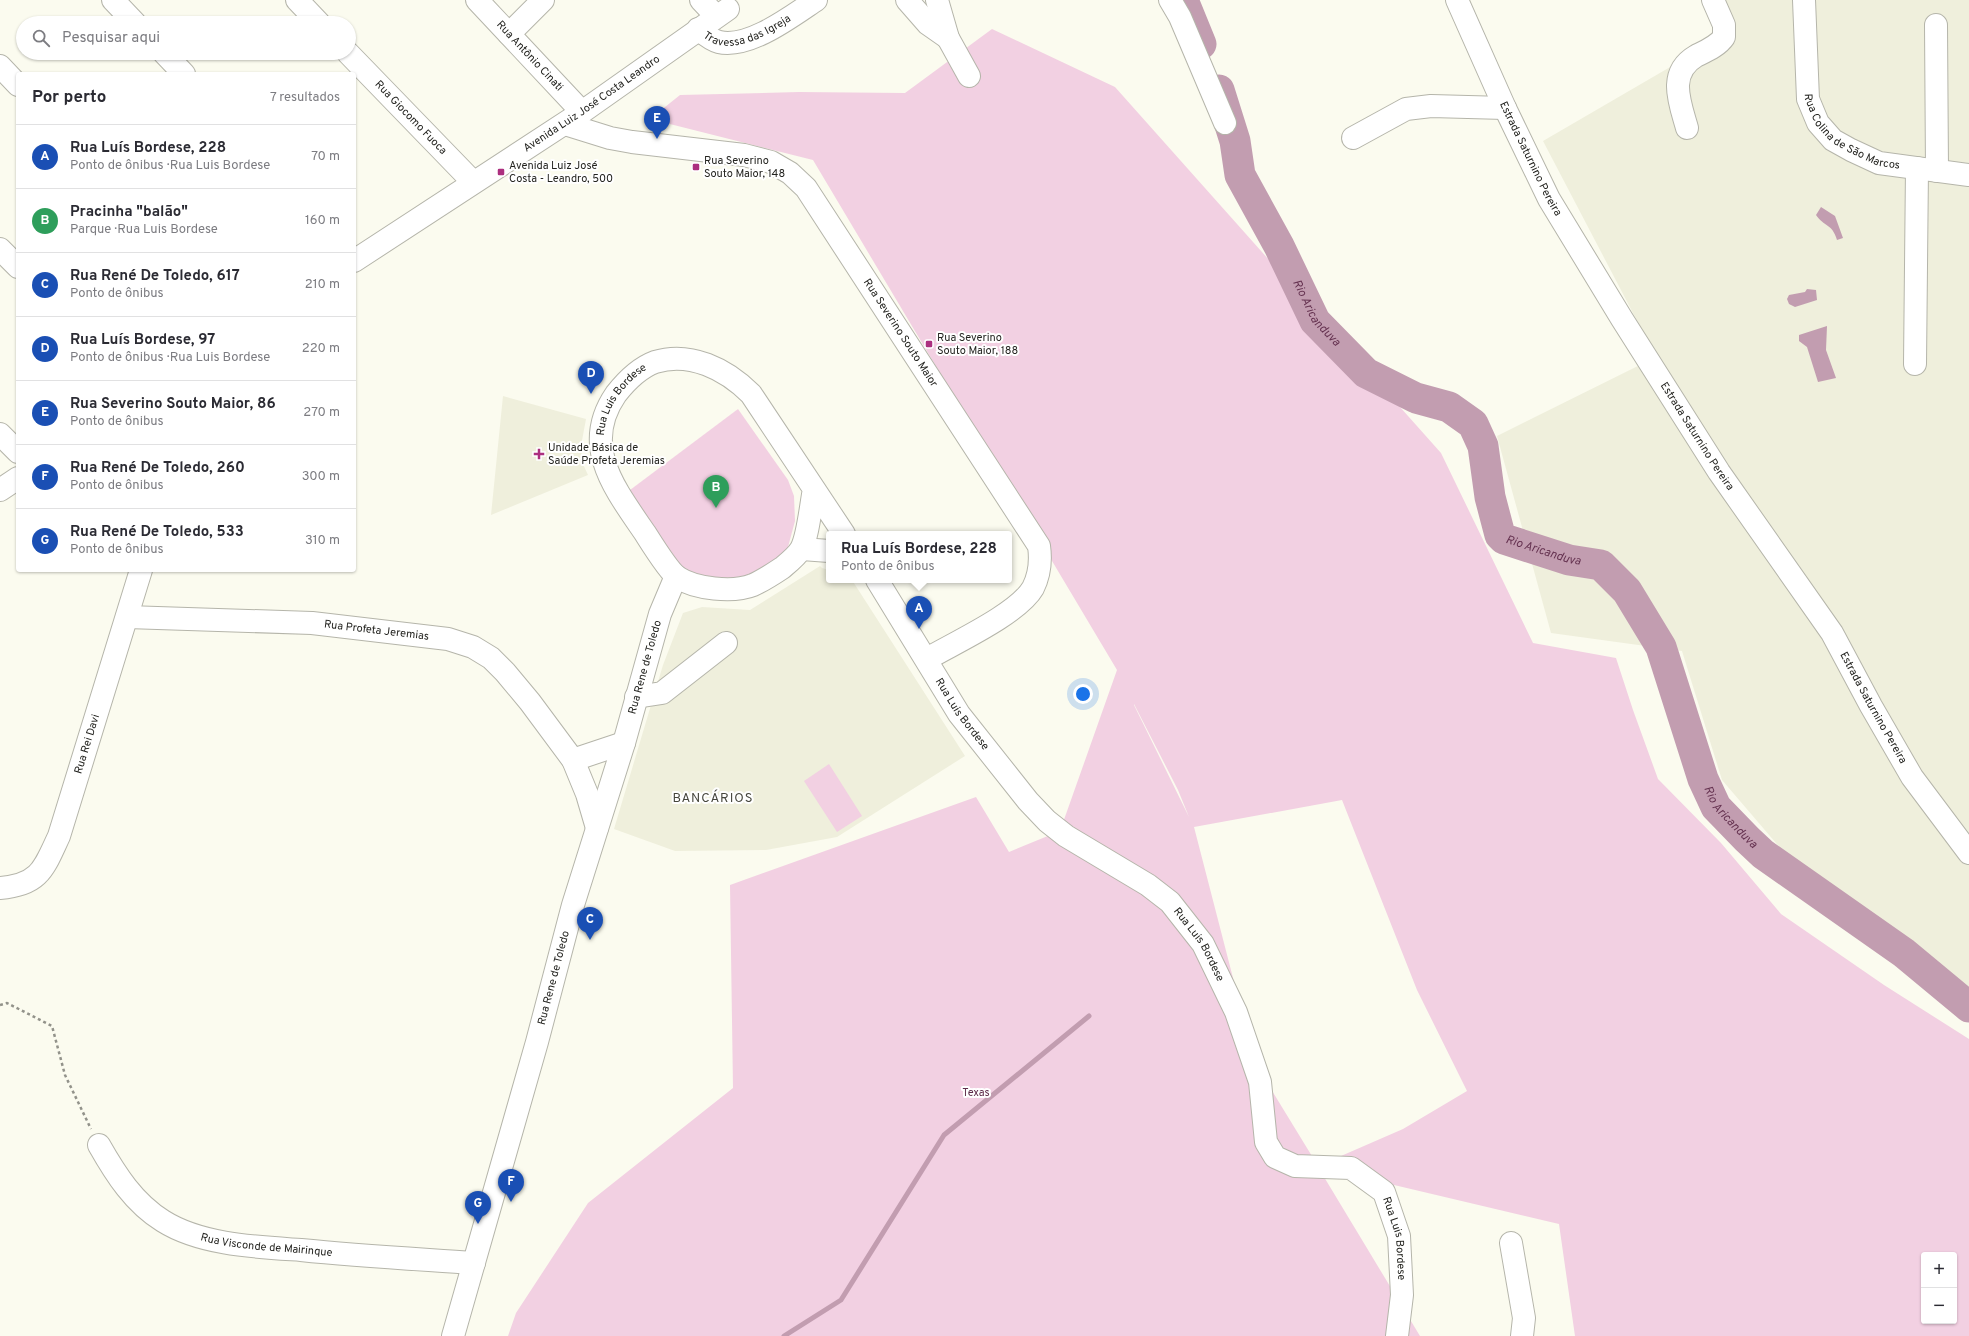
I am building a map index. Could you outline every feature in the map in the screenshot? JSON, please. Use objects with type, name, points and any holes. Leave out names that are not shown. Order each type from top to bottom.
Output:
[{"type":"street","points":[[113,0],[128,16]]},
{"type":"street","points":[[296,0],[312,16]]},
{"type":"street","name":"Rua Antônio Cinati","points":[[477,0],[509,34],[574,118]]},
{"type":"street","points":[[509,34],[543,0]]},
{"type":"street","name":"Avenida Luiz José Costa Leandro","points":[[357,255],[574,118],[722,13],[701,0]]},
{"type":"street","name":"Travessa das Igreja","points":[[698,30],[719,42],[732,42],[754,37],[816,0]]},
{"type":"street","points":[[907,0],[928,24],[948,38]]},
{"type":"street","points":[[936,0],[948,38],[969,76]]},
{"type":"street","points":[[1170,0],[1180,17],[1225,123]]},
{"type":"street","name":"Estrada Saturnino Pereira","points":[[1457,0],[1505,108],[1549,199],[1622,319],[1719,472],[1832,633],[1871,706],[1912,777],[1969,853]]},
{"type":"street","points":[[1687,128],[1677,96],[1677,86],[1680,75],[1688,63],[1716,45],[1724,37],[1724,26],[1714,0]]},
{"type":"street","name":"Rua Colina de São Marcos","points":[[1804,0],[1808,100],[1818,123],[1833,140],[1879,163],[1969,175]]},
{"type":"street","points":[[1916,364],[1936,25]]},
{"type":"street","points":[[171,60],[182,72]]},
{"type":"street","name":"Rua Giocomo Fuoca","points":[[355,60],[473,182]]},
{"type":"street","points":[[0,66],[16,83]]},
{"type":"street","points":[[1353,138],[1406,109],[1431,106],[1505,108]]},
{"type":"street","name":"Rua Severino Souto Maior","points":[[574,118],[610,138],[744,155],[771,162],[790,173],[806,188],[1039,546],[1040,557],[1037,577],[1032,588],[1023,599],[1003,615],[927,659]]},
{"type":"street","points":[[0,249],[16,265]]},
{"type":"street","name":"Rua Luis Bordese","points":[[802,548],[787,564],[771,576],[752,585],[727,589],[700,587],[676,576],[657,551],[615,488],[607,472],[600,449],[601,429],[604,416],[624,384],[641,368],[673,358],[687,358],[721,370],[738,381],[751,394],[842,531]]},
{"type":"street","points":[[0,434],[16,450]]},
{"type":"street","points":[[0,490],[16,479]]},
{"type":"street","points":[[814,490],[802,548],[826,552]]},
{"type":"street","name":"Rua Rei Davi","points":[[0,888],[10,887],[26,882],[39,874],[59,836],[139,572]]},
{"type":"street","name":"Rua Rene de Toledo","points":[[453,1336],[573,905],[624,743],[660,614],[676,576]]},
{"type":"street","name":"Rua Luis Bordese","points":[[879,583],[927,659],[941,686],[963,719],[1038,811],[1066,836],[1148,884],[1170,902],[1203,944],[1236,1012],[1260,1082],[1266,1142],[1275,1157],[1295,1166],[1351,1168],[1384,1192],[1399,1236],[1402,1295],[1397,1336]]},
{"type":"street","name":"Rua Profeta Jeremias","points":[[126,617],[312,623],[448,639],[473,647],[491,658],[505,672],[530,702],[573,760],[587,794],[596,828]]},
{"type":"street","points":[[636,697],[662,693],[726,643]]},
{"type":"street","points":[[573,760],[624,743]]},
{"type":"street","name":"Rua Visconde de Mairinque","points":[[100,1145],[113,1170],[134,1198],[163,1222],[198,1237],[255,1246],[474,1263]]},
{"type":"street","points":[[1511,1243],[1524,1318],[1522,1336]]},
{"type":"path","points":[[0,1005],[7,1003],[52,1026],[65,1074],[100,1145]]},
{"type":"shaded area","points":[[1704,0],[1969,0],[1969,990],[1958,980],[1788,857],[1722,780],[1682,651],[1551,633],[1497,436],[1656,357],[1543,141],[1720,38]]},
{"type":"shaded area","points":[[1821,207],[1835,216],[1843,238],[1837,240],[1833,231],[1816,215]]},
{"type":"shaded area","points":[[1807,289],[1816,290],[1817,300],[1795,307],[1789,304],[1787,299],[1789,295],[1805,292]]},
{"type":"shaded area","points":[[1827,326],[1826,350],[1836,378],[1818,382],[1807,347],[1799,341],[1799,335]]},
{"type":"shaded area","name":"Unidade Básica de Saúde Profeta Jeremias","points":[[503,396],[586,419],[581,446],[582,462],[588,475],[491,515]]},
{"type":"shaded area","points":[[820,566],[826,569],[826,583],[854,583],[965,756],[837,837],[766,850],[675,851],[614,829],[663,665],[683,613],[702,607],[750,610]]},
{"type":"green space","name":"Texas","points":[[992,29],[1115,87],[1441,453],[1533,643],[1616,658],[1658,779],[1721,843],[1781,914],[1884,985],[1969,1039],[1969,1336],[1575,1336],[1559,1224],[1318,1167],[1420,1336],[508,1336],[516,1313],[588,1203],[733,1088],[730,885],[976,797],[1009,852],[1060,831],[1117,670],[813,160],[650,119],[680,95],[799,92],[905,93]],"holes":[[[1134,704],[1178,790],[1189,817]],[[1342,800],[1417,990],[1467,1091],[1403,1129],[1318,1166],[1255,1063],[1194,827]]]},
{"type":"green space","points":[[738,409],[788,480],[794,496],[795,521],[788,547],[777,565],[760,578],[719,585],[679,569],[626,493]]},
{"type":"green space","points":[[829,764],[862,816],[837,832],[804,781]]},
{"type":"waterway","name":"Rio Aricanduva","points":[[1183,0],[1201,44]]},
{"type":"waterway","name":"Rio Aricanduva","points":[[1219,90],[1235,141],[1240,175],[1279,246],[1315,321],[1366,373],[1416,398],[1449,407],[1473,424],[1483,446],[1490,497],[1500,535],[1504,539],[1569,560],[1601,565],[1627,591],[1661,647],[1703,779],[1716,807],[1763,854],[1904,953],[1969,1007]]},
{"type":"waterway","points":[[784,1336],[841,1300],[944,1135],[1089,1016]]},
{"type":"place","name":"Rua Severino Souto Maior, 86","points":[[657,139]]},
{"type":"place","name":"Rua Severino Souto Maior, 148","points":[[696,167]]},
{"type":"place","name":"Avenida Luiz José Costa - Leandro, 500","points":[[501,172]]},
{"type":"place","name":"Rua Severino Souto Maior, 188","points":[[929,344]]},
{"type":"place","name":"Rua Luís Bordese, 97","points":[[591,394]]},
{"type":"place","name":"Unidade Básica de Saúde Profeta Jeremias","points":[[539,454]]},
{"type":"place","name":"Pracinha \"balão\"","points":[[716,508]]},
{"type":"place","name":"Rua Luís Bordese, 228","points":[[919,629]]},
{"type":"place","name":"Rua René De Toledo, 617","points":[[590,940]]},
{"type":"place","name":"Rua René De Toledo, 260","points":[[511,1202]]},
{"type":"place","name":"Rua René De Toledo, 533","points":[[478,1224]]},
{"type":"district","name":"BANCÁRIOS","points":[[713,799]]}]
